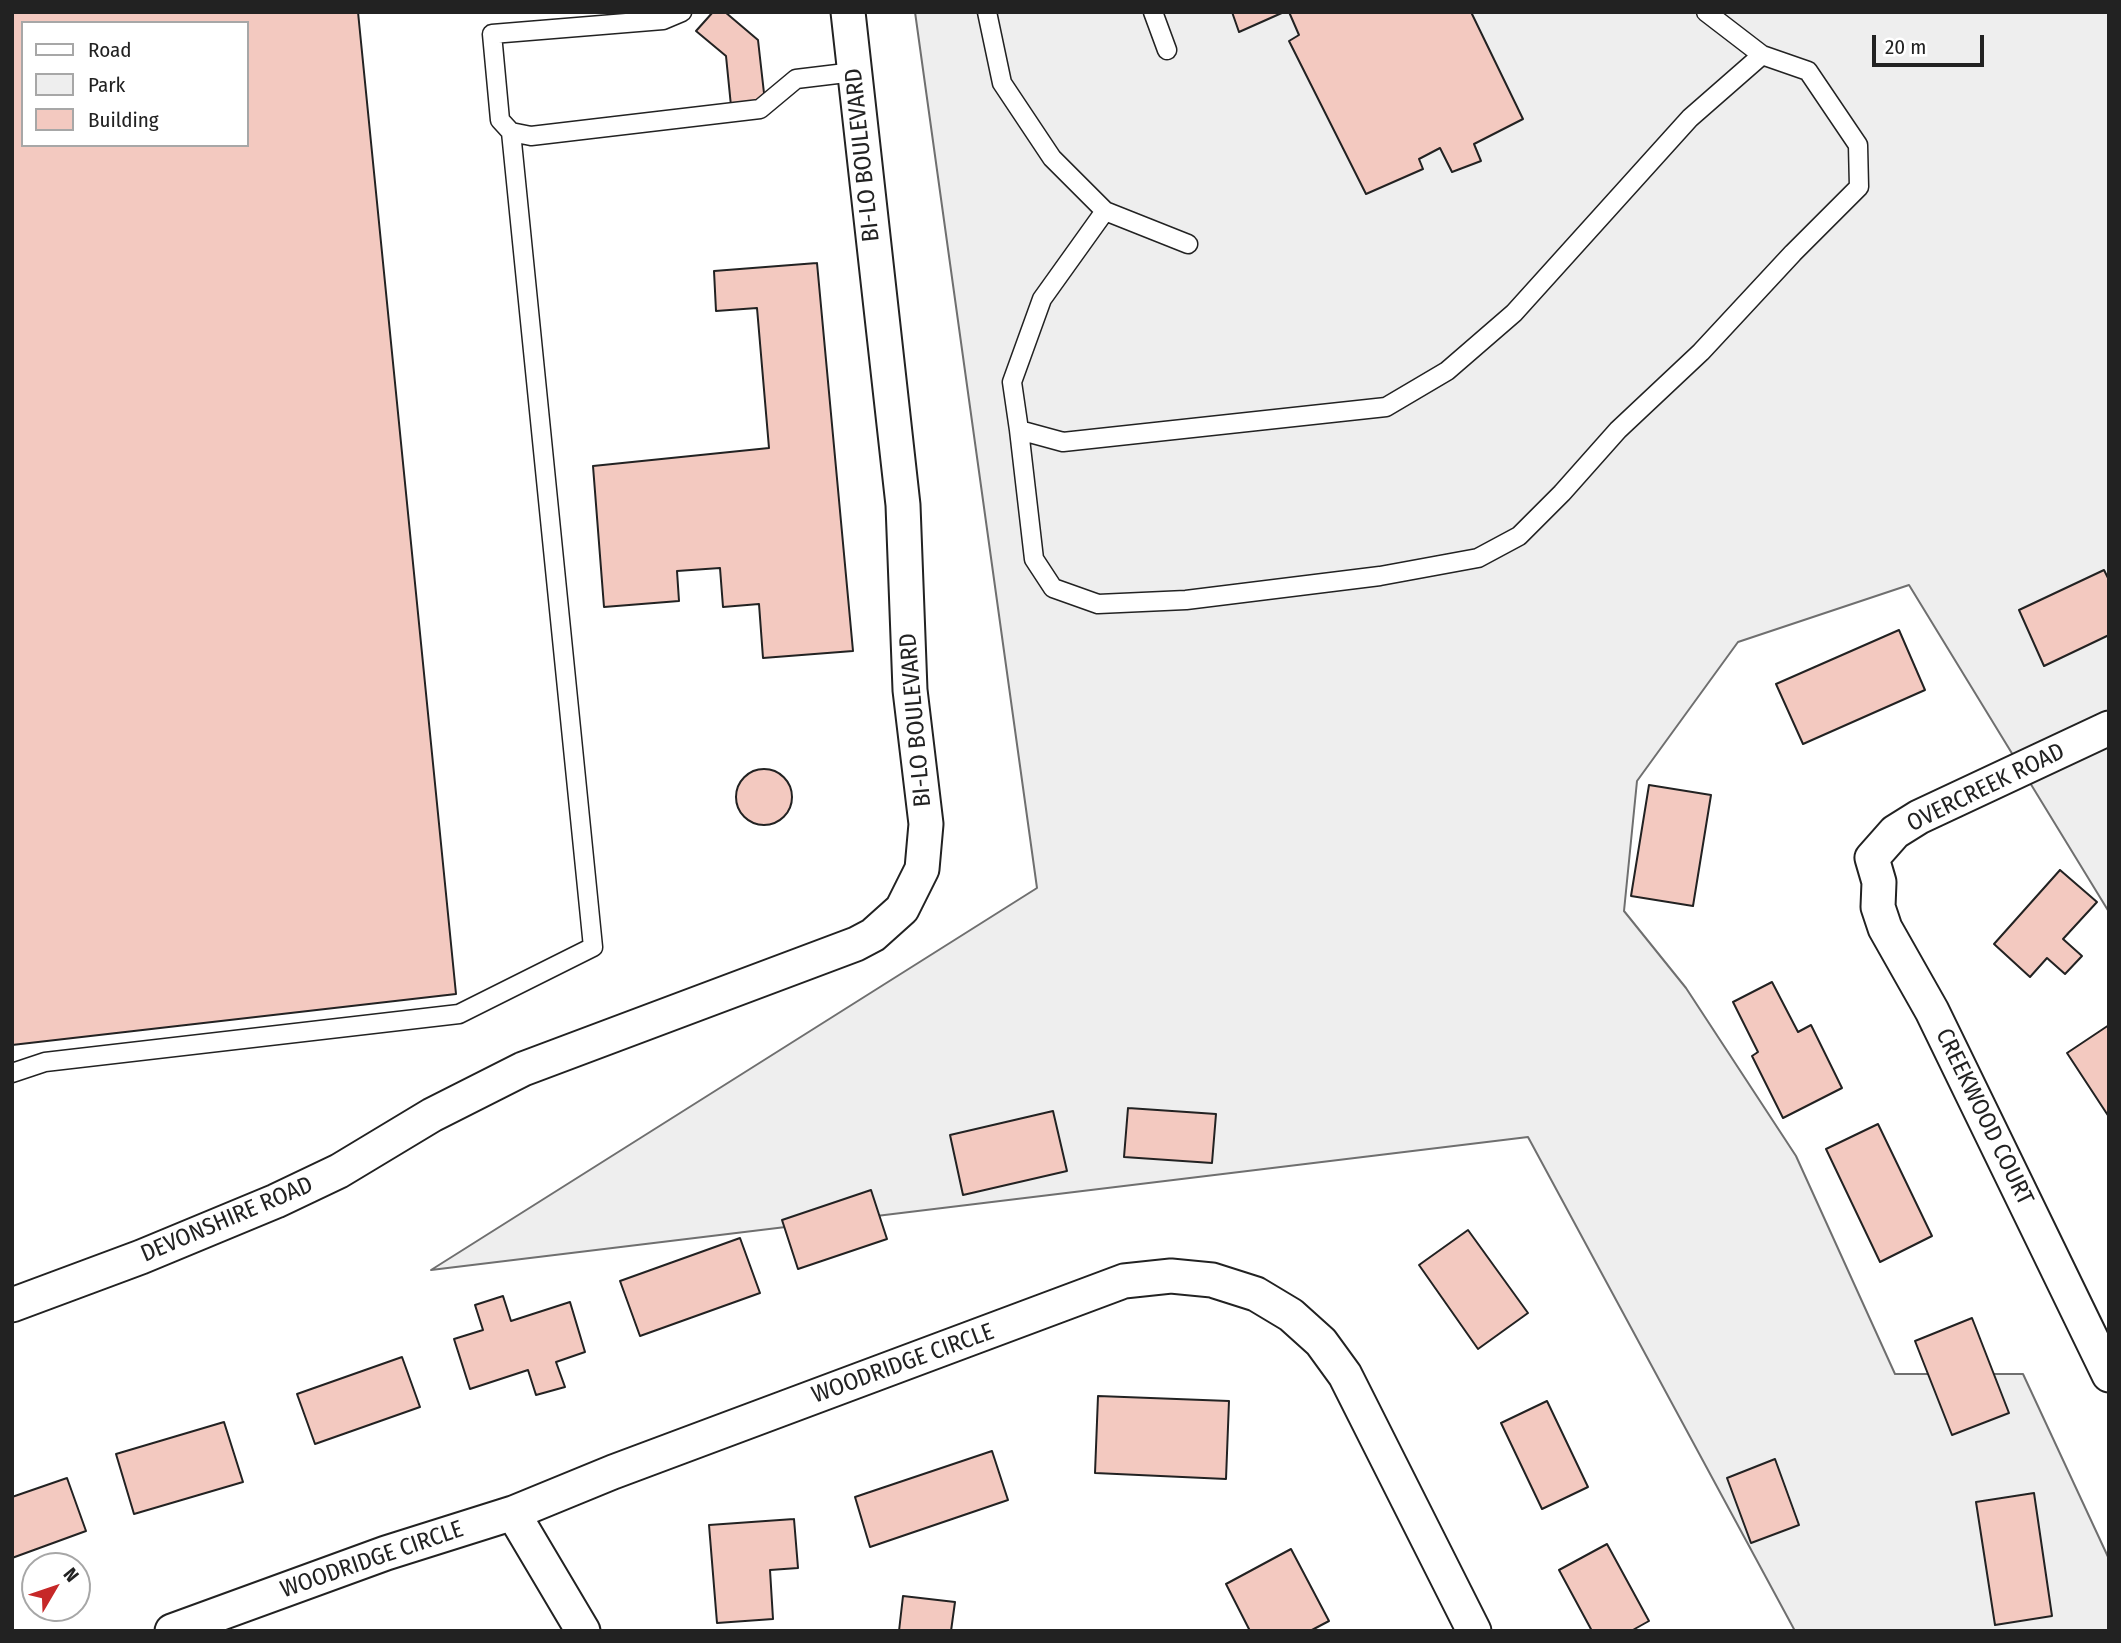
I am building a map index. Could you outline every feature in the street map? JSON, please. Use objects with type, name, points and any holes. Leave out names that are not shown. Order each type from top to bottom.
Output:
[{"type":"street","name":"BI-LO BOULEVARD","points":[[432,1115],[523,1069],[856,944],[873,935],[902,909],[922,869],[926,824],[910,690],[903,505],[848,12]]},
{"type":"street","name":"OVERCREEK ROAD","points":[[1872,858],[1895,832],[1919,817],[2109,728]]},
{"type":"street","name":"CREEKWOOD COURT","points":[[1872,858],[1879,882],[1878,907],[1885,928],[1943,1034],[2109,1375]]},
{"type":"street","name":"DEVONSHIRE ROAD","points":[[12,1305],[276,1201],[339,1171],[432,1115]]},
{"type":"street","name":"WOODRIDGE CIRCLE","points":[[172,1631],[386,1553],[513,1513],[613,1472],[1124,1281],[1171,1276],[1212,1280],[1256,1294],[1291,1315],[1321,1342],[1345,1375],[1474,1631]]},
{"type":"street","points":[[513,1513],[583,1631]]},
{"type":"lane","points":[[682,12],[663,20],[492,34],[500,120],[511,132],[531,136],[760,109],[796,79],[854,72]]},
{"type":"lane","points":[[987,12],[1002,83],[1052,158],[1105,211],[1188,244]]},
{"type":"lane","points":[[1153,12],[1167,50]]},
{"type":"lane","points":[[1105,211],[1042,299],[1012,382],[1034,559],[1053,588],[1098,604],[1186,600],[1380,576],[1478,558],[1519,536],[1618,430],[1701,352],[1859,187],[1858,145],[1808,71],[1762,55],[1706,12]]},
{"type":"lane","points":[[1019,430],[1062,442],[1386,407],[1447,371],[1514,313],[1690,118],[1762,55]]},
{"type":"lane","points":[[12,1073],[45,1062],[459,1014],[593,947],[511,132]]},
{"type":"green space","points":[[915,12],[2109,12],[2109,912],[1909,585],[1738,642],[1637,781],[1624,911],[1686,988],[1796,1156],[1895,1374],[2023,1374],[2109,1559],[2109,1631],[1795,1631],[1528,1137],[431,1270],[1037,888]]},
{"type":"building","points":[[12,12],[358,12],[456,994],[12,1045]]},
{"type":"building","points":[[713,12],[725,12],[758,40],[765,102],[731,106],[726,56],[696,31]]},
{"type":"building","points":[[1232,12],[1284,12],[1239,32]]},
{"type":"building","points":[[1289,12],[1471,12],[1523,119],[1474,144],[1481,161],[1452,172],[1440,148],[1419,159],[1423,169],[1366,194],[1289,41],[1299,35]]},
{"type":"building","points":[[817,263],[853,651],[763,658],[759,604],[723,607],[720,568],[677,571],[679,601],[604,607],[593,466],[769,448],[757,308],[716,311],[714,271]]},
{"type":"building","points":[[2104,570],[2109,580],[2109,635],[2044,666],[2019,610]]},
{"type":"building","points":[[1899,630],[1925,690],[1803,744],[1776,684]]},
{"type":"building","points":[[764,769],[775,771],[784,777],[790,786],[790,808],[784,817],[775,823],[764,825],[753,823],[744,817],[738,808],[736,797],[738,786],[744,777],[753,771]]},
{"type":"building","points":[[1649,785],[1711,795],[1693,906],[1631,896]]},
{"type":"building","points":[[2060,870],[2097,902],[2063,939],[2082,956],[2065,974],[2047,958],[2030,977],[1994,944]]},
{"type":"building","points":[[1772,982],[1798,1032],[1811,1025],[1842,1088],[1783,1118],[1752,1056],[1758,1052],[1733,1002]]},
{"type":"building","points":[[2109,1025],[2109,1117],[2067,1053]]},
{"type":"building","points":[[1128,1108],[1216,1114],[1212,1163],[1124,1157]]},
{"type":"building","points":[[1053,1111],[1067,1171],[963,1195],[950,1135]]},
{"type":"building","points":[[1878,1124],[1932,1236],[1880,1262],[1826,1149]]},
{"type":"building","points":[[871,1190],[887,1239],[798,1269],[782,1220]]},
{"type":"building","points":[[1468,1230],[1528,1313],[1478,1349],[1419,1265]]},
{"type":"building","points":[[740,1238],[760,1293],[640,1336],[620,1281]]},
{"type":"building","points":[[503,1296],[511,1321],[570,1302],[585,1352],[556,1362],[565,1387],[536,1395],[528,1370],[470,1389],[454,1339],[483,1330],[475,1305]]},
{"type":"building","points":[[1972,1318],[2009,1413],[1952,1435],[1915,1341]]},
{"type":"building","points":[[402,1357],[420,1407],[315,1444],[297,1394]]},
{"type":"building","points":[[1098,1396],[1229,1401],[1226,1479],[1095,1473]]},
{"type":"building","points":[[1547,1401],[1588,1487],[1542,1509],[1501,1423]]},
{"type":"building","points":[[224,1422],[243,1482],[134,1514],[116,1454]]},
{"type":"building","points":[[992,1451],[1008,1500],[870,1547],[855,1497]]},
{"type":"building","points":[[1775,1459],[1799,1525],[1751,1543],[1727,1478]]},
{"type":"building","points":[[67,1478],[86,1531],[28,1552],[21,1552],[21,1555],[12,1558],[12,1497]]},
{"type":"building","points":[[2034,1493],[2052,1616],[1995,1625],[1976,1502]]},
{"type":"building","points":[[794,1519],[798,1568],[770,1570],[773,1619],[717,1623],[709,1525]]},
{"type":"building","points":[[1607,1544],[1649,1621],[1631,1631],[1592,1631],[1559,1570]]},
{"type":"building","points":[[1291,1549],[1329,1621],[1310,1631],[1250,1631],[1226,1584]]},
{"type":"building","points":[[903,1596],[955,1602],[951,1631],[899,1631]]}]
